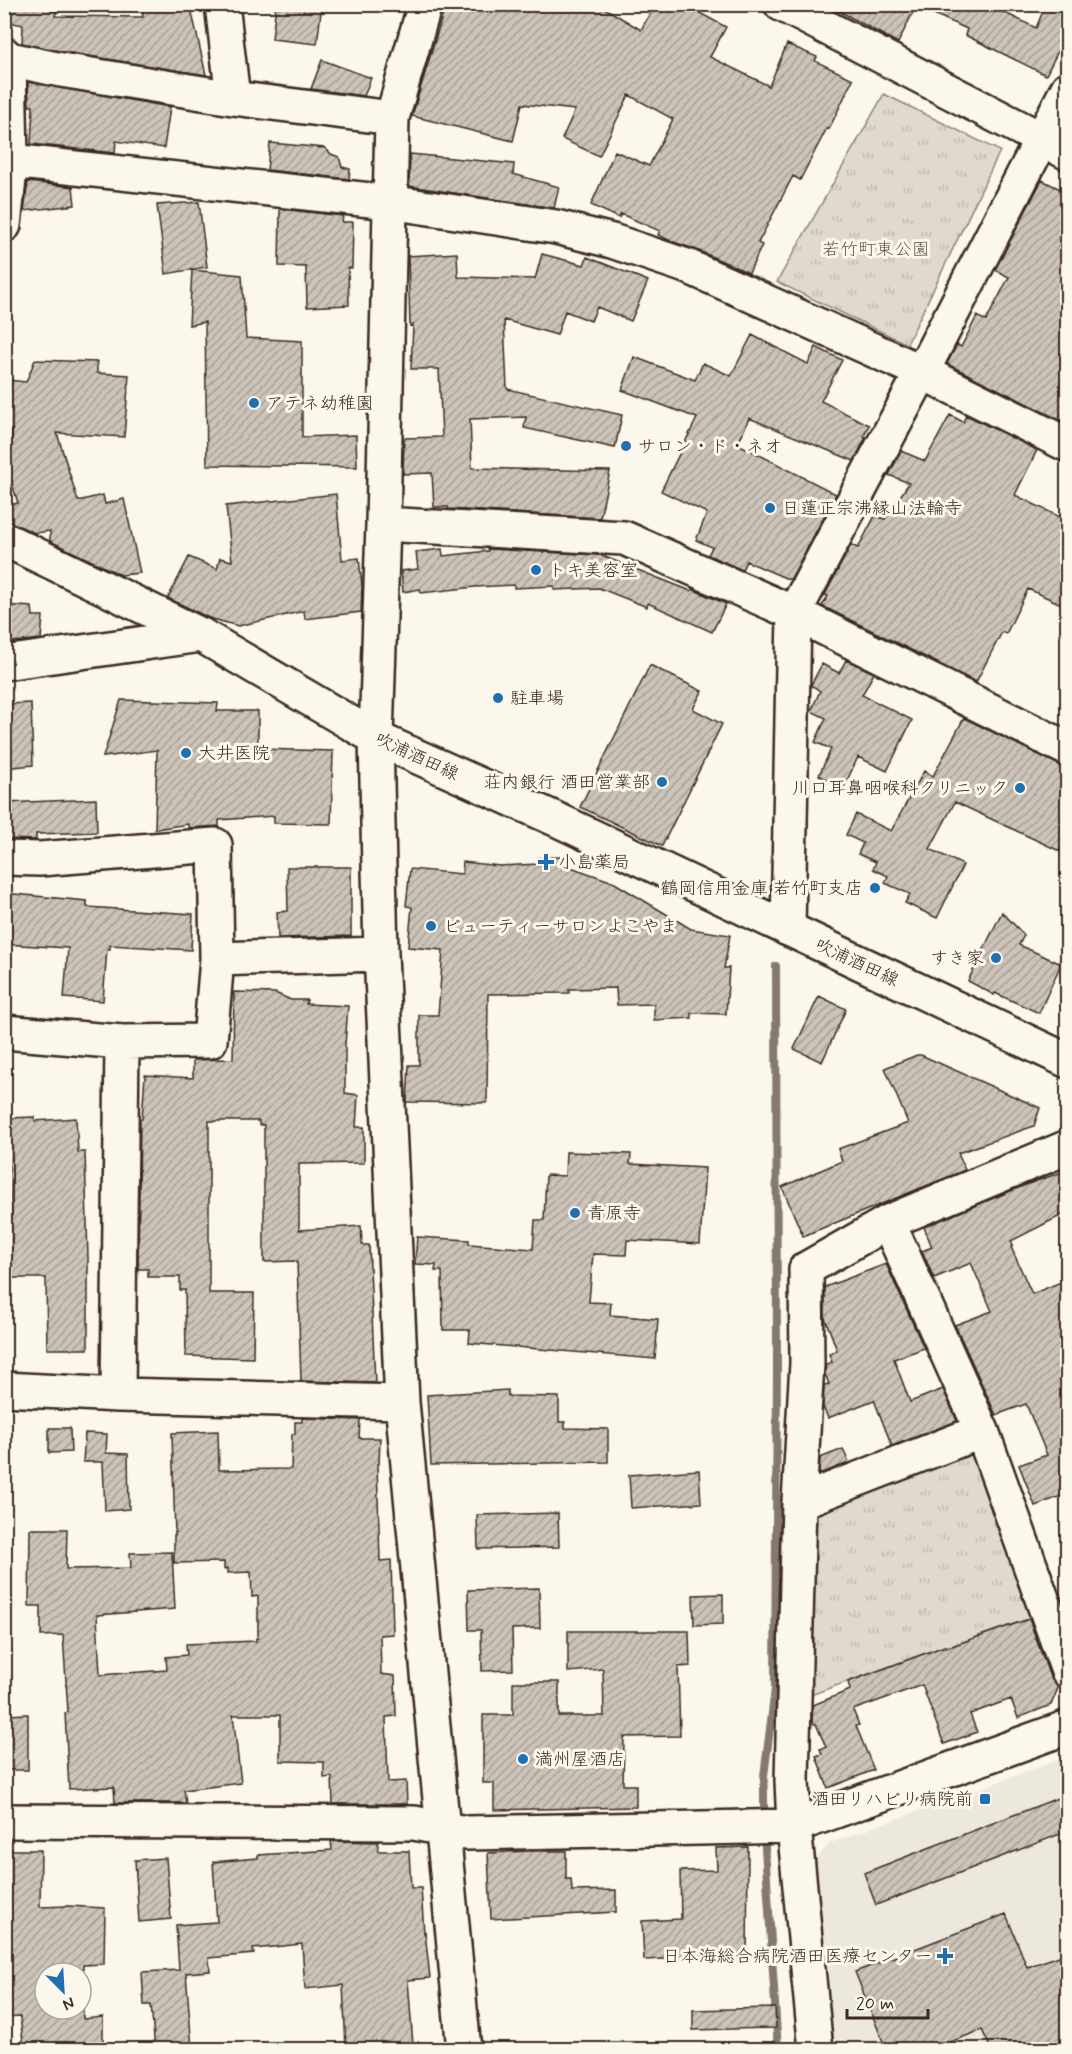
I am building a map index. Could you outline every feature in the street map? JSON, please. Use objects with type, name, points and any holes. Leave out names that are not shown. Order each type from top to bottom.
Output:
[{"type":"street","points":[[222,4],[233,98]]},
{"type":"street","points":[[425,4],[392,118],[376,738],[381,954],[402,1402],[464,2049]]},
{"type":"street","points":[[781,4],[1054,146]]},
{"type":"street","points":[[4,225],[11,161],[6,57],[233,98],[392,118]]},
{"type":"street","points":[[788,929],[794,613],[922,372],[1054,146],[1068,88]]},
{"type":"street","points":[[11,161],[389,202],[556,227],[612,241],[689,267],[922,372],[1068,445]]},
{"type":"street","points":[[383,524],[624,538],[794,613],[1068,749]]},
{"type":"street","name":"吹浦酒田線","points":[[4,539],[201,635],[376,738],[560,821],[1068,1061]]},
{"type":"street","points":[[4,663],[201,635]]},
{"type":"street","points":[[4,858],[40,859],[215,844],[217,959],[210,1041],[122,1042],[4,1032]]},
{"type":"street","points":[[217,959],[381,954]]},
{"type":"street","points":[[118,1395],[122,1042]]},
{"type":"street","points":[[816,2049],[794,1826],[792,1780],[799,1502],[807,1364],[806,1269],[888,1221],[1068,1148]]},
{"type":"street","points":[[888,1221],[982,1431],[1068,1671]]},
{"type":"street","points":[[4,1389],[118,1395],[402,1402]]},
{"type":"street","points":[[799,1502],[982,1431]]},
{"type":"street","points":[[4,1821],[414,1823],[466,1833],[794,1826],[1068,1727]]},
{"type":"shaded area","name":"日本海総合病院酒田医療センター","points":[[1067,1757],[1067,2049],[832,2049],[814,1862],[830,1843]]},
{"type":"green space","name":"若竹町東公園","points":[[884,94],[1000,151],[907,344],[777,282]]},
{"type":"green space","points":[[972,1451],[1031,1618],[952,1646],[945,1646],[808,1696],[808,1509]]},
{"type":"building","points":[[4,4],[59,4],[55,16],[143,17],[142,4],[190,4],[206,75],[22,43],[23,25],[4,21]]},
{"type":"building","points":[[276,4],[322,4],[317,44],[272,39]]},
{"type":"building","points":[[446,4],[598,4],[641,30],[655,4],[683,4],[726,27],[710,57],[769,86],[787,44],[817,57],[815,61],[853,79],[829,129],[827,128],[800,180],[793,176],[758,243],[762,245],[749,273],[671,241],[658,235],[660,231],[621,214],[619,218],[591,205],[615,151],[649,166],[673,119],[629,95],[599,156],[562,139],[575,110],[522,104],[513,141],[412,116]]},
{"type":"building","points":[[826,4],[987,4],[1036,28],[1046,4],[1068,4],[1068,31],[1046,75],[965,35],[967,29],[916,6],[898,43]]},
{"type":"building","points":[[322,60],[371,78],[364,96],[311,89]]},
{"type":"building","points":[[28,82],[170,107],[164,148],[116,141],[115,153],[31,144],[33,106],[29,106]]},
{"type":"building","points":[[270,143],[325,148],[331,154],[339,157],[342,167],[350,169],[349,179],[267,170]]},
{"type":"building","points":[[410,154],[514,164],[513,174],[559,187],[554,208],[409,186]]},
{"type":"building","points":[[1042,180],[1068,193],[1068,424],[947,364],[957,344],[961,347],[977,316],[986,321],[1009,277],[995,270]]},
{"type":"building","points":[[28,182],[73,187],[75,205],[24,211]]},
{"type":"building","points":[[199,202],[207,267],[166,274],[157,205]]},
{"type":"building","points":[[280,209],[343,216],[342,222],[353,222],[352,268],[348,268],[349,305],[307,307],[306,267],[279,266]]},
{"type":"building","points":[[457,253],[458,277],[535,279],[542,254],[584,265],[587,257],[648,281],[631,321],[597,307],[591,321],[565,311],[557,335],[504,320],[507,389],[622,415],[615,448],[524,428],[526,417],[470,419],[472,468],[610,471],[600,518],[434,507],[432,473],[403,474],[404,438],[442,437],[439,369],[411,369],[413,325],[410,326],[408,256]]},
{"type":"building","name":"アテネ幼稚園","points":[[192,270],[242,275],[246,338],[302,341],[302,437],[356,435],[357,467],[207,465],[205,322],[189,325]]},
{"type":"building","points":[[752,335],[808,364],[816,347],[842,360],[821,401],[869,425],[864,436],[866,437],[854,461],[749,418],[738,444],[836,494],[790,580],[746,561],[742,570],[708,555],[712,547],[696,540],[707,513],[661,491],[697,418],[622,390],[634,357],[695,380],[703,363],[731,376]]},
{"type":"building","points":[[35,360],[97,362],[97,373],[129,375],[124,437],[57,433],[78,501],[103,495],[105,504],[124,499],[140,573],[121,575],[50,541],[50,531],[35,533],[10,522],[7,505],[18,503],[9,474],[12,430],[4,429],[8,380],[26,382]]},
{"type":"building","points":[[950,415],[963,422],[966,415],[1037,450],[1015,495],[1068,521],[1068,607],[1028,589],[1006,634],[1002,632],[976,682],[822,606],[828,596],[825,595],[851,545],[858,548],[875,516],[885,519],[909,483],[889,475],[901,451],[925,461]]},
{"type":"building","points":[[336,494],[342,560],[359,558],[362,586],[361,612],[305,619],[304,611],[238,626],[209,618],[168,598],[189,557],[217,569],[220,558],[232,561],[226,506]]},
{"type":"building","points":[[442,549],[443,556],[488,551],[488,549],[600,555],[726,604],[712,632],[648,603],[647,607],[599,588],[554,590],[554,586],[514,588],[514,585],[421,593],[420,589],[403,592],[401,571],[418,569],[416,552]]},
{"type":"building","points":[[4,605],[32,607],[33,616],[43,616],[41,639],[4,643]]},
{"type":"building","points":[[846,660],[874,673],[862,695],[912,720],[887,771],[858,757],[843,789],[819,775],[831,749],[815,742],[826,718],[811,711],[820,691],[811,685],[822,664],[839,673]]},
{"type":"building","points":[[650,665],[702,691],[693,709],[722,724],[662,846],[580,807]]},
{"type":"building","points":[[121,700],[218,703],[217,711],[258,711],[258,749],[333,751],[331,824],[274,823],[274,816],[219,820],[219,826],[188,828],[188,824],[155,829],[157,750],[103,757]]},
{"type":"building","points":[[31,703],[33,765],[4,768],[4,704]]},
{"type":"building","points":[[964,718],[1068,769],[1068,855],[955,802],[930,849],[963,865],[937,918],[905,903],[910,894],[885,883],[888,876],[873,869],[876,862],[858,854],[863,843],[846,835],[856,814],[891,831],[924,771],[933,776]]},
{"type":"building","points":[[96,799],[97,832],[36,834],[36,840],[5,839],[5,803]]},
{"type":"building","points":[[561,857],[562,864],[613,882],[691,929],[730,935],[724,968],[729,968],[726,1014],[691,1013],[692,1018],[654,1020],[654,1004],[617,1005],[616,988],[569,989],[569,993],[488,994],[487,1103],[407,1102],[409,1065],[419,1065],[419,1015],[438,1015],[443,950],[408,947],[412,907],[406,906],[410,869],[462,874],[463,862],[500,866],[538,864],[538,858]]},
{"type":"building","points":[[287,867],[351,867],[351,936],[278,938],[277,912],[288,911]]},
{"type":"building","points":[[4,893],[87,901],[87,907],[193,914],[191,950],[110,945],[110,949],[107,949],[103,1001],[64,998],[68,948],[4,944]]},
{"type":"building","points":[[1002,912],[1024,935],[1019,945],[1061,964],[1039,1013],[995,993],[994,995],[968,981]]},
{"type":"building","points":[[234,992],[275,993],[291,1000],[307,1000],[306,1004],[348,1006],[345,1093],[358,1095],[356,1127],[364,1127],[364,1163],[299,1164],[299,1230],[361,1226],[362,1245],[369,1245],[375,1383],[301,1381],[297,1261],[264,1262],[264,1125],[259,1125],[259,1121],[209,1121],[209,1293],[254,1293],[253,1358],[186,1356],[185,1290],[180,1290],[180,1277],[148,1277],[148,1269],[138,1269],[140,1119],[142,1119],[145,1075],[193,1078],[193,1060],[233,1059]]},
{"type":"building","points":[[819,996],[846,1009],[822,1062],[794,1049]]},
{"type":"building","points":[[917,1055],[1040,1108],[1034,1126],[958,1153],[965,1170],[803,1236],[782,1187],[842,1161],[838,1149],[908,1123],[885,1068]]},
{"type":"building","points":[[35,1117],[35,1121],[76,1118],[78,1152],[85,1152],[88,1349],[47,1349],[46,1278],[4,1278],[4,1201],[10,1201],[7,1118]]},
{"type":"building","points":[[566,1152],[631,1154],[630,1164],[705,1168],[700,1244],[627,1240],[626,1255],[593,1254],[589,1302],[611,1303],[610,1315],[658,1319],[655,1359],[469,1343],[470,1330],[443,1330],[442,1271],[435,1271],[436,1265],[415,1264],[417,1237],[469,1240],[469,1244],[533,1249],[535,1220],[544,1220],[546,1175],[565,1176]]},
{"type":"building","points":[[1068,1170],[1068,1212],[1011,1241],[1013,1246],[1011,1247],[1032,1294],[1068,1279],[1068,1503],[1064,1495],[1035,1506],[1019,1465],[1047,1455],[1026,1404],[996,1415],[955,1325],[992,1311],[971,1263],[934,1278],[922,1251],[932,1247],[924,1227]]},
{"type":"building","points":[[886,1264],[924,1348],[894,1359],[910,1402],[943,1389],[957,1421],[892,1446],[874,1400],[828,1418],[823,1407],[824,1385],[829,1384],[825,1374],[826,1364],[832,1362],[829,1354],[837,1350],[825,1318],[825,1287]]},
{"type":"building","points":[[508,1390],[508,1396],[559,1397],[559,1422],[565,1422],[565,1428],[608,1429],[608,1462],[431,1465],[427,1395]]},
{"type":"building","points":[[302,1418],[360,1420],[359,1438],[380,1438],[379,1464],[377,1464],[380,1561],[391,1560],[393,1634],[380,1635],[381,1674],[395,1676],[396,1716],[386,1717],[388,1782],[406,1781],[407,1804],[333,1804],[332,1777],[324,1778],[324,1762],[280,1761],[280,1715],[233,1715],[241,1783],[184,1790],[186,1803],[115,1803],[114,1787],[69,1789],[65,1713],[68,1712],[63,1635],[41,1636],[41,1606],[29,1606],[30,1529],[67,1529],[66,1569],[131,1568],[130,1553],[172,1552],[175,1609],[97,1615],[100,1675],[167,1670],[166,1657],[187,1655],[186,1644],[256,1641],[258,1638],[258,1596],[252,1597],[251,1572],[228,1573],[228,1568],[224,1569],[224,1562],[174,1563],[172,1433],[218,1431],[219,1470],[291,1469],[292,1434],[295,1434],[295,1422],[302,1422]]},
{"type":"building","points":[[49,1428],[70,1428],[71,1452],[49,1453]]},
{"type":"building","points":[[85,1433],[107,1434],[106,1453],[128,1454],[129,1509],[105,1511],[103,1462],[83,1462]]},
{"type":"building","points":[[843,1449],[849,1463],[819,1474],[820,1458]]},
{"type":"building","points":[[699,1470],[701,1503],[631,1508],[629,1475]]},
{"type":"building","points":[[558,1513],[559,1547],[478,1549],[477,1515]]},
{"type":"building","points":[[539,1588],[540,1628],[512,1629],[513,1670],[482,1671],[481,1630],[469,1630],[468,1590]]},
{"type":"building","points":[[723,1594],[723,1624],[694,1625],[693,1595]]},
{"type":"building","points":[[1029,1619],[1050,1677],[1058,1688],[1051,1705],[1018,1718],[1011,1699],[970,1714],[977,1732],[944,1744],[922,1685],[853,1710],[859,1725],[856,1726],[874,1770],[828,1788],[816,1756],[822,1754],[820,1749],[826,1747],[812,1720],[813,1705],[850,1690],[848,1682],[945,1646],[946,1648]]},
{"type":"building","points":[[568,1631],[689,1631],[690,1666],[678,1667],[680,1736],[624,1737],[623,1785],[636,1785],[636,1807],[494,1810],[494,1783],[483,1783],[483,1715],[513,1715],[513,1682],[559,1682],[559,1716],[604,1716],[603,1669],[568,1672]]},
{"type":"building","points":[[28,1714],[28,1770],[8,1770],[7,1715]]},
{"type":"building","points":[[1068,1794],[1068,1831],[876,1905],[864,1873]]},
{"type":"building","points":[[331,1841],[378,1842],[378,1851],[409,1851],[411,1888],[421,1888],[430,1978],[408,1980],[413,2045],[404,2046],[404,2049],[346,2049],[343,1985],[305,1989],[302,1944],[253,1949],[254,1954],[209,1958],[210,1971],[186,1973],[192,2049],[155,2049],[151,2005],[144,2005],[142,1972],[179,1970],[176,1925],[217,1922],[213,1862],[258,1858],[258,1855],[332,1850]]},
{"type":"building","points":[[748,1847],[747,1960],[723,1959],[723,1956],[644,1960],[642,1921],[681,1919],[680,1871],[717,1870],[716,1848]]},
{"type":"building","points":[[8,1850],[41,1850],[40,1907],[105,1908],[104,1964],[93,1965],[93,1961],[33,1961],[33,2021],[93,2021],[93,2018],[103,2017],[103,2049],[24,2049],[20,2017],[4,2018],[4,1885]]},
{"type":"building","points":[[566,1851],[566,1879],[571,1879],[572,1891],[616,1890],[616,1912],[491,1919],[488,1853]]},
{"type":"building","points":[[166,1858],[171,1919],[139,1922],[135,1860]]},
{"type":"building","points":[[1006,1914],[1027,1967],[1068,1953],[1068,2049],[991,2049],[982,2030],[931,2049],[886,2049],[855,1972]]},
{"type":"building","points":[[775,2008],[776,2028],[693,2030],[693,2010]]},
{"type":"waterway","points":[[764,1820],[764,1776],[775,1689],[776,966]]},
{"type":"waterway","points":[[764,1833],[778,2050]]},
{"type":"place","name":"アテネ幼稚園","points":[[254,403]]},
{"type":"place","name":"サロン・ド・ネオ","points":[[626,446]]},
{"type":"place","name":"日蓮正宗沸縁山法輪寺","points":[[770,508]]},
{"type":"place","name":"トキ美容室","points":[[536,570]]},
{"type":"place","name":"駐車場","points":[[498,698]]},
{"type":"place","name":"大井医院","points":[[186,753]]},
{"type":"place","name":"荘内銀行 酒田営業部","points":[[662,782]]},
{"type":"place","name":"川口耳鼻咽喉科クリニック","points":[[1020,788]]},
{"type":"place","name":"小島薬局","points":[[546,862]]},
{"type":"place","name":"鶴岡信用金庫 若竹町支店","points":[[875,888]]},
{"type":"place","name":"ビューティーサロンよこやま","points":[[431,926]]},
{"type":"place","name":"すき家","points":[[996,958]]},
{"type":"place","name":"青原寺","points":[[575,1213]]},
{"type":"place","name":"満州屋酒店","points":[[523,1759]]},
{"type":"place","name":"酒田リハビリ病院前","points":[[985,1799]]},
{"type":"place","name":"日本海総合病院酒田医療センター","points":[[945,1956]]}]
